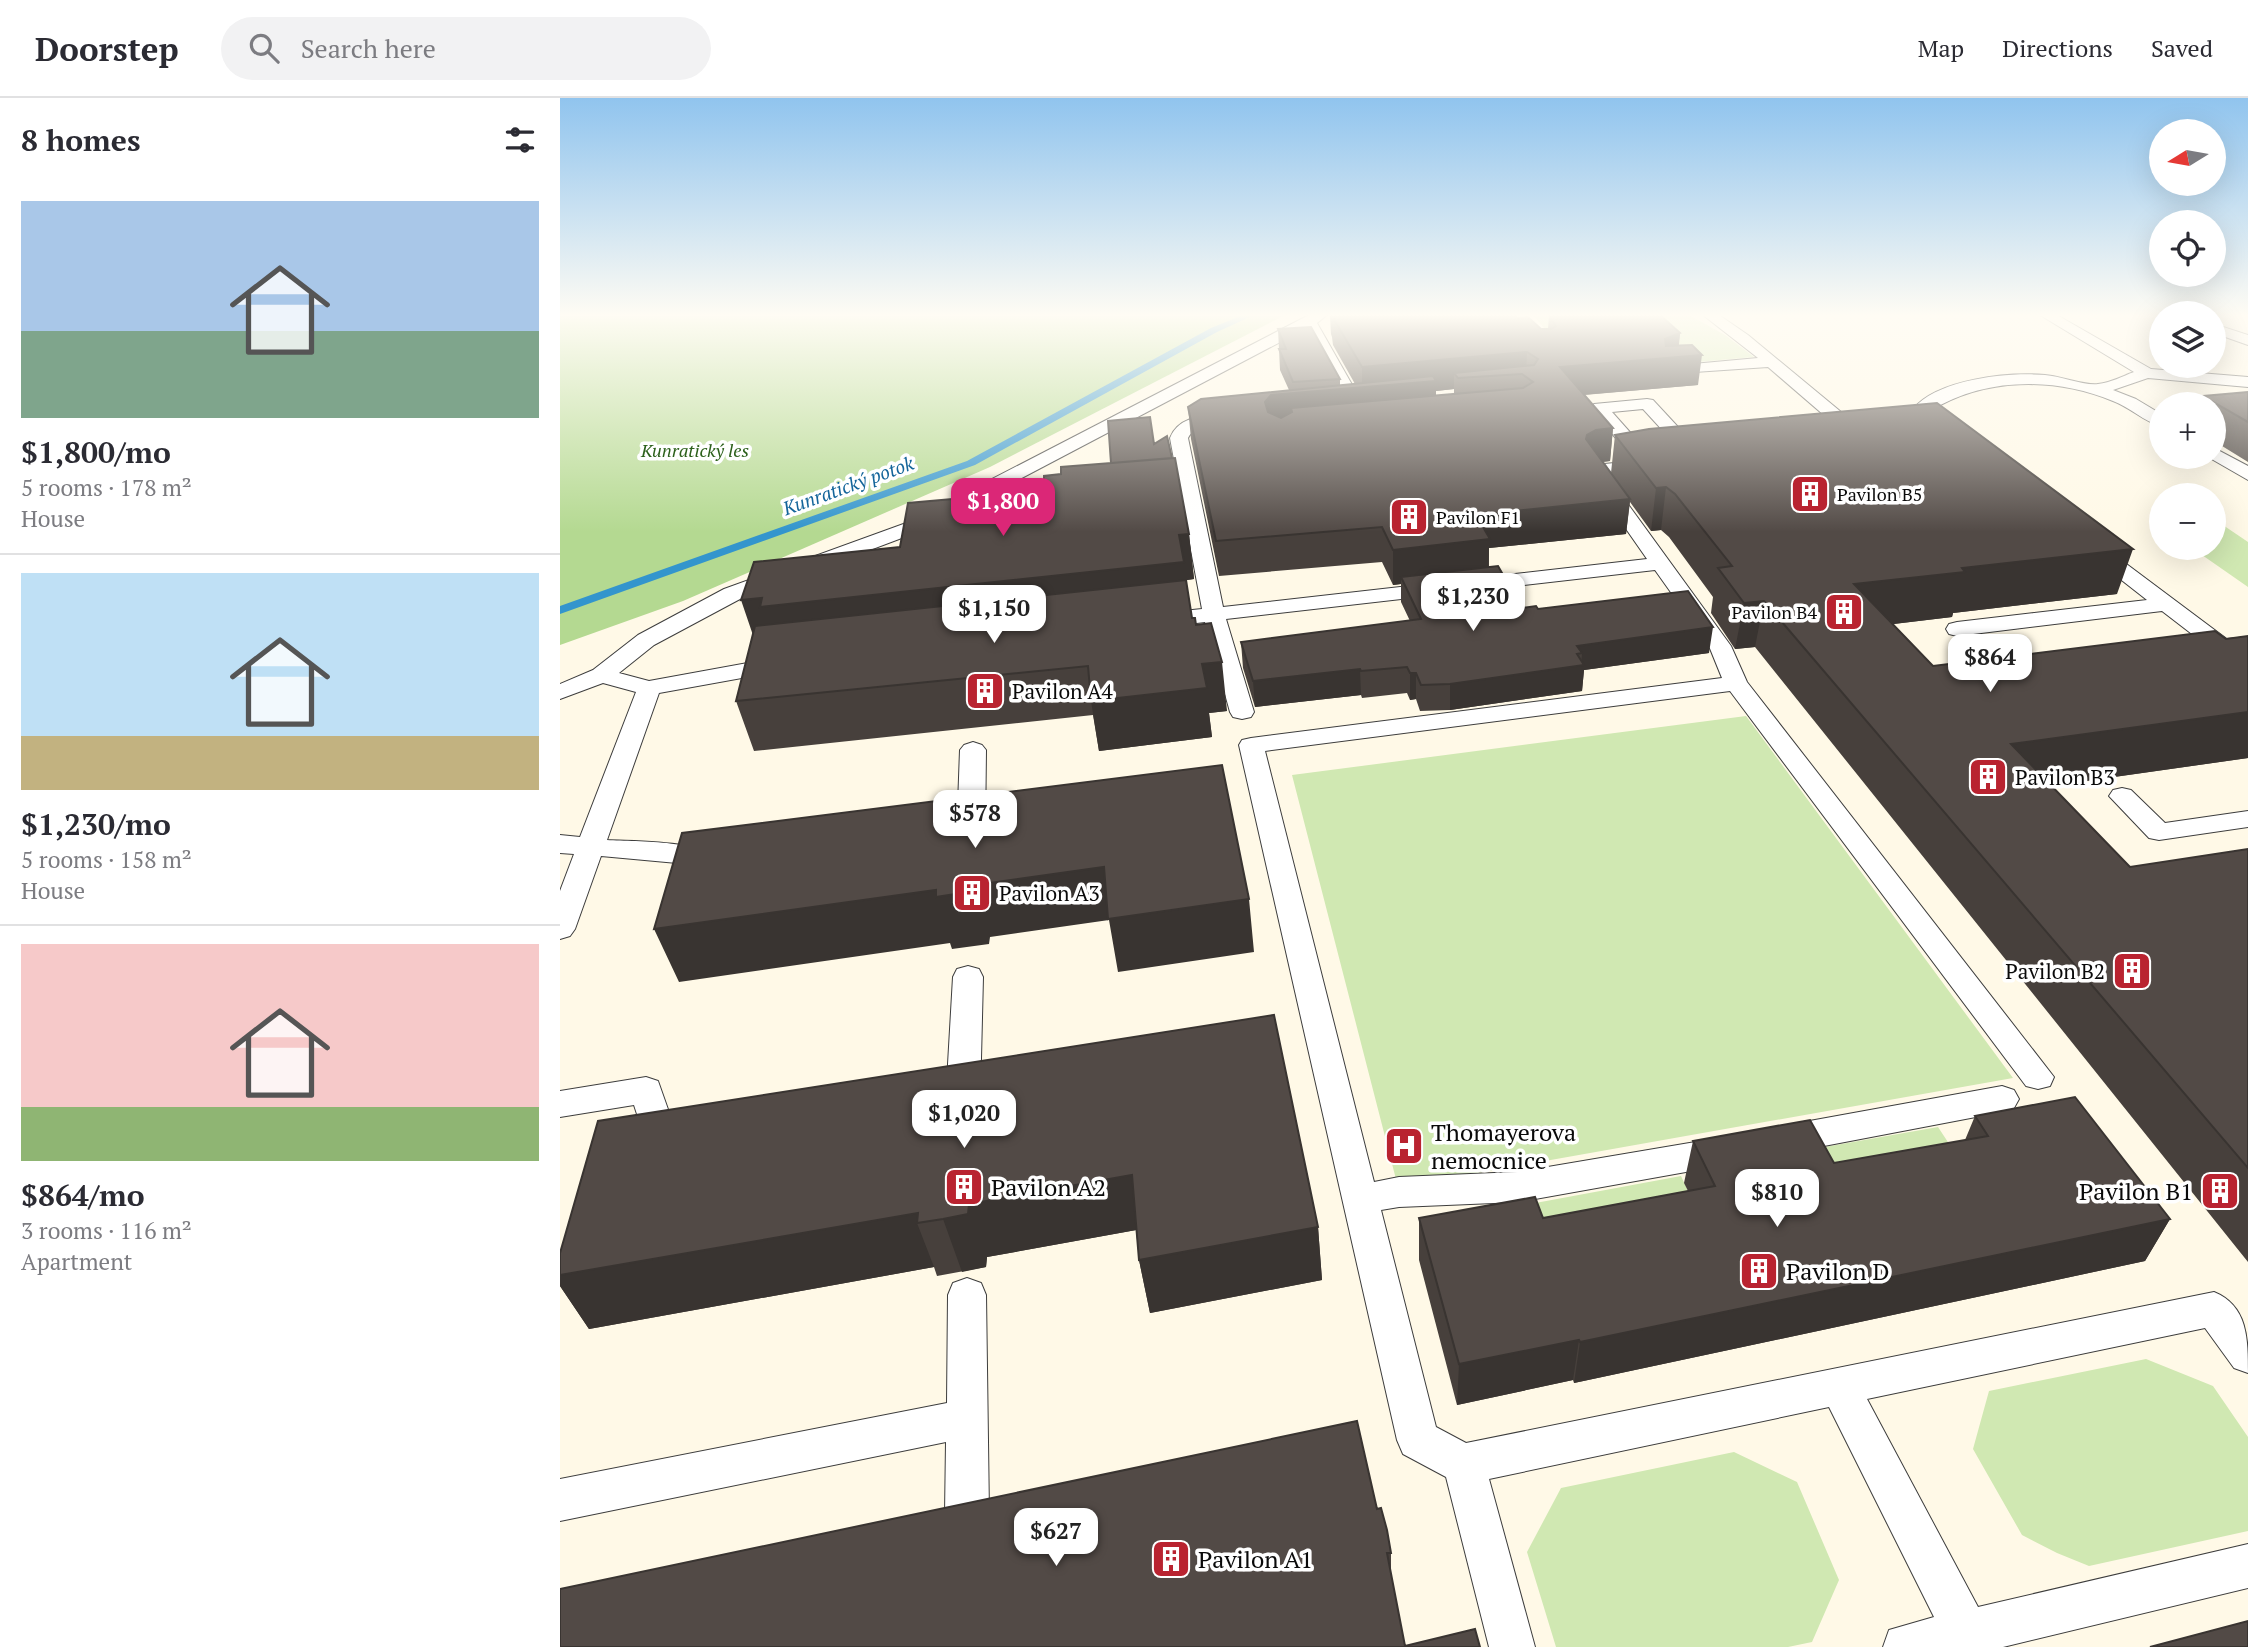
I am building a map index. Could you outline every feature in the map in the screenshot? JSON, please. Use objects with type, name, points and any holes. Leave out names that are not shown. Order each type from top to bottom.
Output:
[{"type":"lane","points":[[560,692],[601,675],[646,640],[732,594],[916,526],[1183,387]]},
{"type":"lane","points":[[1330,407],[1362,404],[1353,387]]},
{"type":"lane","points":[[1804,387],[1852,425],[1818,428]]},
{"type":"lane","points":[[1957,444],[1918,419],[1921,409],[1937,397],[1965,387]]},
{"type":"lane","points":[[2086,387],[2119,397],[2149,414]]},
{"type":"lane","points":[[2096,390],[2104,387]]},
{"type":"lane","points":[[2233,387],[2248,396]]},
{"type":"lane","points":[[1631,445],[1689,440],[1647,404],[1600,408],[1631,445],[1635,466],[1594,470],[1720,646],[1736,683],[2038,1077]]},
{"type":"lane","points":[[1241,416],[1194,423],[1182,430],[1179,439],[1184,492],[1242,712]]},
{"type":"lane","points":[[2226,460],[2248,474]]},
{"type":"lane","points":[[938,514],[991,509]]},
{"type":"lane","points":[[2078,536],[2248,666]]},
{"type":"lane","points":[[1132,624],[1662,563]]},
{"type":"lane","points":[[1957,629],[2166,604]]},
{"type":"lane","points":[[601,675],[649,688],[750,667],[804,661]]},
{"type":"lane","points":[[1736,683],[1251,745],[1418,1440],[1464,1464],[2214,1309],[2248,1355]]},
{"type":"lane","points":[[560,929],[649,688]]},
{"type":"lane","points":[[973,750],[958,837],[998,832]]},
{"type":"lane","points":[[2122,796],[2159,832],[2248,819]]},
{"type":"lane","points":[[560,844],[694,856],[719,870],[732,868]]},
{"type":"lane","points":[[937,1102],[965,1098],[968,977]]},
{"type":"lane","points":[[560,1104],[646,1090],[662,1144],[703,1138]]},
{"type":"lane","points":[[1360,1199],[1399,1192],[1518,1187],[2002,1098]]},
{"type":"lane","points":[[967,1295],[967,1514]]},
{"type":"lane","points":[[1839,1386],[1970,1640]]},
{"type":"lane","points":[[560,1500],[967,1418]]},
{"type":"lane","points":[[1464,1464],[1512,1647]]},
{"type":"lane","points":[[1906,1647],[1970,1640],[2248,1566]]},
{"type":"green space","name":"Kunratický les","points":[[560,387],[1145,387],[990,467],[683,601],[560,645]]},
{"type":"green space","points":[[2226,527],[2248,542],[2248,587],[2209,560],[2226,560]]},
{"type":"green space","points":[[1746,716],[2013,1078],[1398,1187],[1292,775]]},
{"type":"green space","points":[[1938,1127],[1971,1177],[1831,1203],[1802,1151]]},
{"type":"green space","points":[[1681,1176],[1705,1228],[1549,1258],[1530,1204]]},
{"type":"green space","points":[[2146,1359],[2213,1386],[2248,1437],[2248,1531],[2089,1566],[2022,1535],[1973,1449],[1989,1391]]},
{"type":"green space","points":[[1734,1452],[1797,1482],[1839,1580],[1812,1642],[1788,1647],[1556,1647],[1527,1552],[1561,1488]]},
{"type":"building","name":"Pavilon F1","points":[[1319,387],[1362,387],[1271,395],[1265,402],[1268,412],[1281,418],[1292,412],[1291,408],[1523,388],[1578,387],[1613,428],[1596,430],[1587,435],[1586,439],[1630,499],[1476,515],[1490,539],[1393,550],[1382,527],[1216,541],[1188,407],[1201,399]]},
{"type":"building","points":[[2248,392],[2248,422],[2226,409],[2226,394]]},
{"type":"building","points":[[1937,403],[2133,549],[1962,568],[1965,572],[1854,584],[1933,666],[2215,631],[2226,639],[2248,636],[2248,712],[2011,744],[2130,867],[2248,849],[2248,1168],[1764,601],[1744,603],[1718,568],[1732,566],[1675,494],[1666,487],[1656,488],[1615,435],[1649,429]]},
{"type":"building","points":[[1150,417],[1154,444],[1167,436],[1172,458],[1111,463],[1108,421]]},
{"type":"building","points":[[1175,458],[1189,534],[1179,535],[1184,562],[760,607],[762,598],[741,600],[754,562],[900,547],[908,503],[1044,491],[1044,476],[1061,474],[1061,467]]},
{"type":"building","points":[[1498,566],[1522,608],[1536,606],[1538,609],[1688,591],[1713,627],[1577,646],[1582,653],[1577,654],[1584,665],[1450,684],[1421,685],[1416,673],[1410,673],[1407,667],[1360,669],[1253,681],[1241,642],[1421,619],[1401,577]]},
{"type":"building","points":[[1186,580],[1192,618],[1195,618],[1196,625],[1211,623],[1222,662],[1202,664],[1207,688],[1091,701],[1088,666],[736,701],[755,626]]},
{"type":"building","points":[[1222,765],[1249,899],[1108,919],[1104,867],[976,885],[975,891],[936,897],[936,890],[654,929],[682,833]]},
{"type":"building","name":"Pavilon A2","points":[[1274,1015],[1318,1227],[1139,1260],[1132,1175],[969,1204],[968,1214],[943,1219],[917,1223],[918,1213],[560,1275],[560,1253],[598,1121]]},
{"type":"building","name":"Pavilon D","points":[[2075,1097],[2170,1219],[1580,1342],[1579,1340],[1459,1364],[1419,1218],[1535,1197],[1543,1218],[1715,1186],[1693,1141],[1810,1120],[1834,1163],[1988,1136],[1975,1116]]},
{"type":"building","name":"Pavilon A1","points":[[1357,1421],[1377,1509],[1381,1508],[1387,1530],[1391,1553],[1387,1553],[1405,1646],[1475,1629],[1480,1647],[560,1647],[560,1589]]},
{"type":"building","points":[[2248,1621],[2248,1647],[2150,1647]]},
{"type":"waterway","name":"Kunratický potok","points":[[560,610],[971,463],[1109,387]]},
{"type":"place","name":"Pavilon B5","points":[[1810,494]]},
{"type":"place","name":"Pavilon F1","points":[[1409,517]]},
{"type":"place","name":"Pavilon B4","points":[[1844,612]]},
{"type":"place","name":"Pavilon A4","points":[[985,691]]},
{"type":"place","name":"Pavilon B3","points":[[1988,777]]},
{"type":"place","name":"Pavilon A3","points":[[972,893]]},
{"type":"place","name":"Pavilon B2","points":[[2132,971]]},
{"type":"place","name":"Thomayerova nemocnice","points":[[1404,1146]]},
{"type":"place","name":"Pavilon A2","points":[[964,1187]]},
{"type":"place","name":"Pavilon B1","points":[[2220,1191]]},
{"type":"place","name":"Pavilon D","points":[[1759,1271]]},
{"type":"place","name":"Pavilon A1","points":[[1171,1559]]}]
